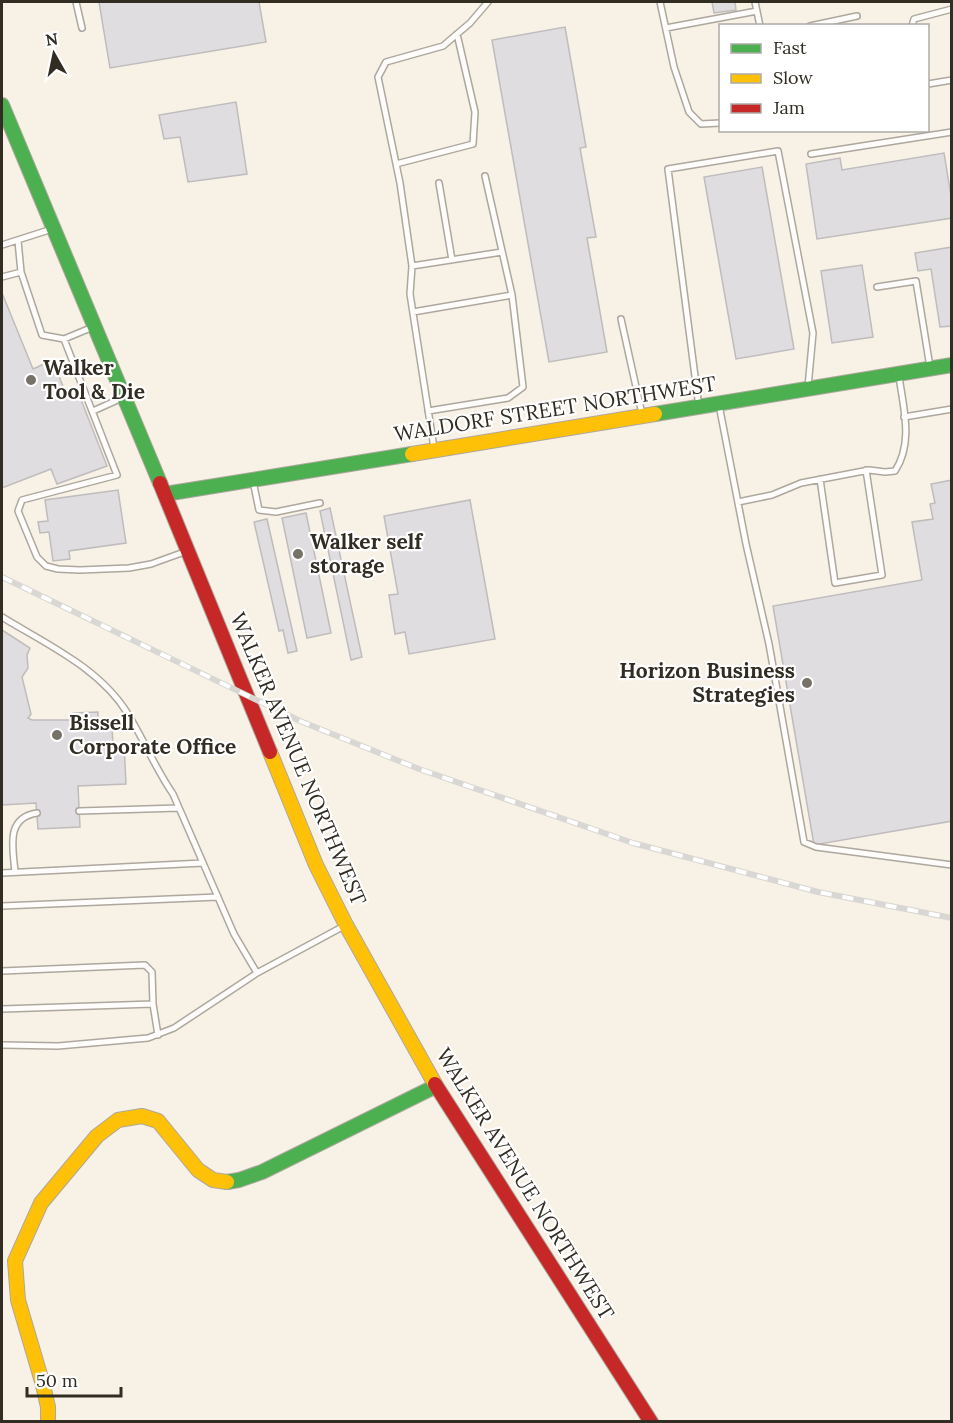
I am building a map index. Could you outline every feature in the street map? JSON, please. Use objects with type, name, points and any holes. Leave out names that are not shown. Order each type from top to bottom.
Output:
[{"type":"street","name":"WALKER AVENUE NORTHWEST","points":[[2,105],[165,494],[316,865],[346,925],[436,1086],[651,1422]]},
{"type":"street","name":"WALDORF STREET NORTHWEST","points":[[165,494],[951,366]]},
{"type":"street","points":[[48,1422],[48,1407],[43,1385],[18,1300],[15,1261],[41,1203],[98,1136],[118,1120],[142,1116],[158,1121],[198,1170],[213,1180],[225,1182],[239,1180],[262,1172],[436,1086]]},
{"type":"lane","points":[[76,2],[82,28]]},
{"type":"lane","points":[[434,450],[410,294],[412,266],[396,164],[378,77],[386,62],[443,46],[488,2]]},
{"type":"lane","points":[[660,2],[674,67],[689,112],[701,124],[719,123]]},
{"type":"lane","points":[[755,2],[760,24]]},
{"type":"lane","points":[[913,24],[914,19],[951,9]]},
{"type":"lane","points":[[666,27],[757,11]]},
{"type":"lane","points":[[819,24],[857,16]]},
{"type":"lane","points":[[396,164],[473,144],[475,112],[457,34]]},
{"type":"lane","points":[[929,84],[951,80]]},
{"type":"lane","points":[[811,154],[951,132]]},
{"type":"lane","points":[[699,407],[668,170],[778,151],[813,333],[808,389]]},
{"type":"lane","points":[[428,411],[508,398],[523,387],[512,295],[485,176]]},
{"type":"lane","points":[[440,183],[452,260]]},
{"type":"lane","points":[[2,245],[53,229]]},
{"type":"lane","points":[[18,241],[21,272],[42,335],[64,339],[95,327]]},
{"type":"lane","points":[[412,266],[502,252]]},
{"type":"lane","points":[[2,278],[21,272]]},
{"type":"lane","points":[[877,287],[916,281],[930,369]]},
{"type":"lane","points":[[413,312],[512,295]]},
{"type":"lane","points":[[621,319],[643,416]]},
{"type":"lane","points":[[64,339],[117,475],[22,500],[18,511],[37,557],[46,566],[58,569],[107,570],[151,564],[188,550]]},
{"type":"lane","points":[[738,502],[772,495],[801,483],[820,479],[866,471],[895,471],[900,463],[906,441],[898,374]]},
{"type":"lane","points":[[93,411],[124,397]]},
{"type":"lane","points":[[719,404],[769,644],[804,842],[816,847],[951,865]]},
{"type":"lane","points":[[904,417],[951,409]]},
{"type":"lane","points":[[820,479],[835,584],[882,575],[866,471]]},
{"type":"lane","points":[[252,480],[259,510],[276,512],[320,503]]},
{"type":"lane","points":[[2,617],[84,667],[109,689],[127,713],[179,807],[234,934],[257,973]]},
{"type":"lane","points":[[79,811],[179,807]]},
{"type":"lane","points":[[15,872],[13,836],[15,827],[24,816],[37,813]]},
{"type":"lane","points":[[2,873],[203,863]]},
{"type":"lane","points":[[2,906],[218,897]]},
{"type":"lane","points":[[2,1045],[58,1046],[148,1038],[158,1035],[174,1028],[257,973],[346,925]]},
{"type":"lane","points":[[2,971],[145,965],[152,972],[153,1004],[158,1035]]},
{"type":"lane","points":[[2,1009],[153,1004]]},
{"type":"building","points":[[99,2],[259,2],[266,42],[110,68]]},
{"type":"building","points":[[712,2],[735,2],[736,10],[714,13]]},
{"type":"building","points":[[565,27],[586,147],[580,148],[596,237],[587,238],[607,352],[549,362],[492,40]]},
{"type":"building","points":[[236,102],[247,174],[188,182],[180,137],[164,139],[159,115]]},
{"type":"building","points":[[944,153],[952,202],[952,218],[817,239],[806,164],[840,158],[842,170]]},
{"type":"building","points":[[762,167],[794,349],[736,359],[704,177]]},
{"type":"building","points":[[952,247],[952,326],[940,327],[931,269],[918,271],[915,253]]},
{"type":"building","points":[[862,265],[873,337],[832,343],[821,271]]},
{"type":"building","name":"Walker Tool & Die","points":[[2,293],[33,369],[53,360],[67,397],[78,392],[107,466],[57,484],[51,469],[2,488]]},
{"type":"building","points":[[952,480],[952,821],[814,845],[773,606],[922,580],[912,522],[933,519],[930,504],[935,503],[931,484]]},
{"type":"building","points":[[118,490],[126,543],[69,551],[70,559],[53,561],[49,532],[40,533],[38,522],[48,521],[45,500]]},
{"type":"building","points":[[470,500],[495,639],[409,654],[405,632],[395,634],[389,595],[398,594],[384,516]]},
{"type":"building","points":[[330,508],[362,657],[351,660],[320,511]]},
{"type":"building","points":[[306,513],[331,633],[307,638],[282,518]]},
{"type":"building","points":[[267,519],[297,651],[288,653],[283,630],[279,631],[254,522]]},
{"type":"building","name":"Bissell Corporate Office","points":[[2,630],[30,648],[27,655],[28,668],[22,677],[31,714],[28,718],[32,720],[73,720],[73,713],[98,712],[98,727],[112,726],[113,745],[124,744],[126,784],[78,786],[80,827],[38,829],[36,803],[2,805]]},
{"type":"railway","points":[[2,577],[300,721],[419,769],[633,843],[818,892],[952,918]]},
{"type":"traffic: fast","points":[[2,105],[160,483]]},
{"type":"traffic: fast","points":[[655,414],[952,365]]},
{"type":"traffic: fast","points":[[165,494],[412,454]]},
{"type":"traffic: fast","points":[[227,1182],[262,1172],[436,1086]]},
{"type":"traffic: slow","points":[[412,454],[655,414]]},
{"type":"traffic: slow","points":[[270,752],[316,865],[346,925],[435,1084]]},
{"type":"traffic: slow","points":[[48,1422],[48,1407],[43,1385],[18,1300],[15,1261],[41,1203],[97,1136],[118,1120],[142,1116],[158,1121],[198,1170],[213,1180],[227,1182]]},
{"type":"traffic: jam","points":[[160,483],[270,752]]},
{"type":"traffic: jam","points":[[435,1084],[651,1422]]},
{"type":"place","name":"Walker Tool & Die","points":[[31,380]]},
{"type":"place","name":"Walker self storage","points":[[298,554]]},
{"type":"place","name":"Horizon Business Strategies","points":[[807,683]]},
{"type":"place","name":"Bissell Corporate Office","points":[[57,735]]}]
